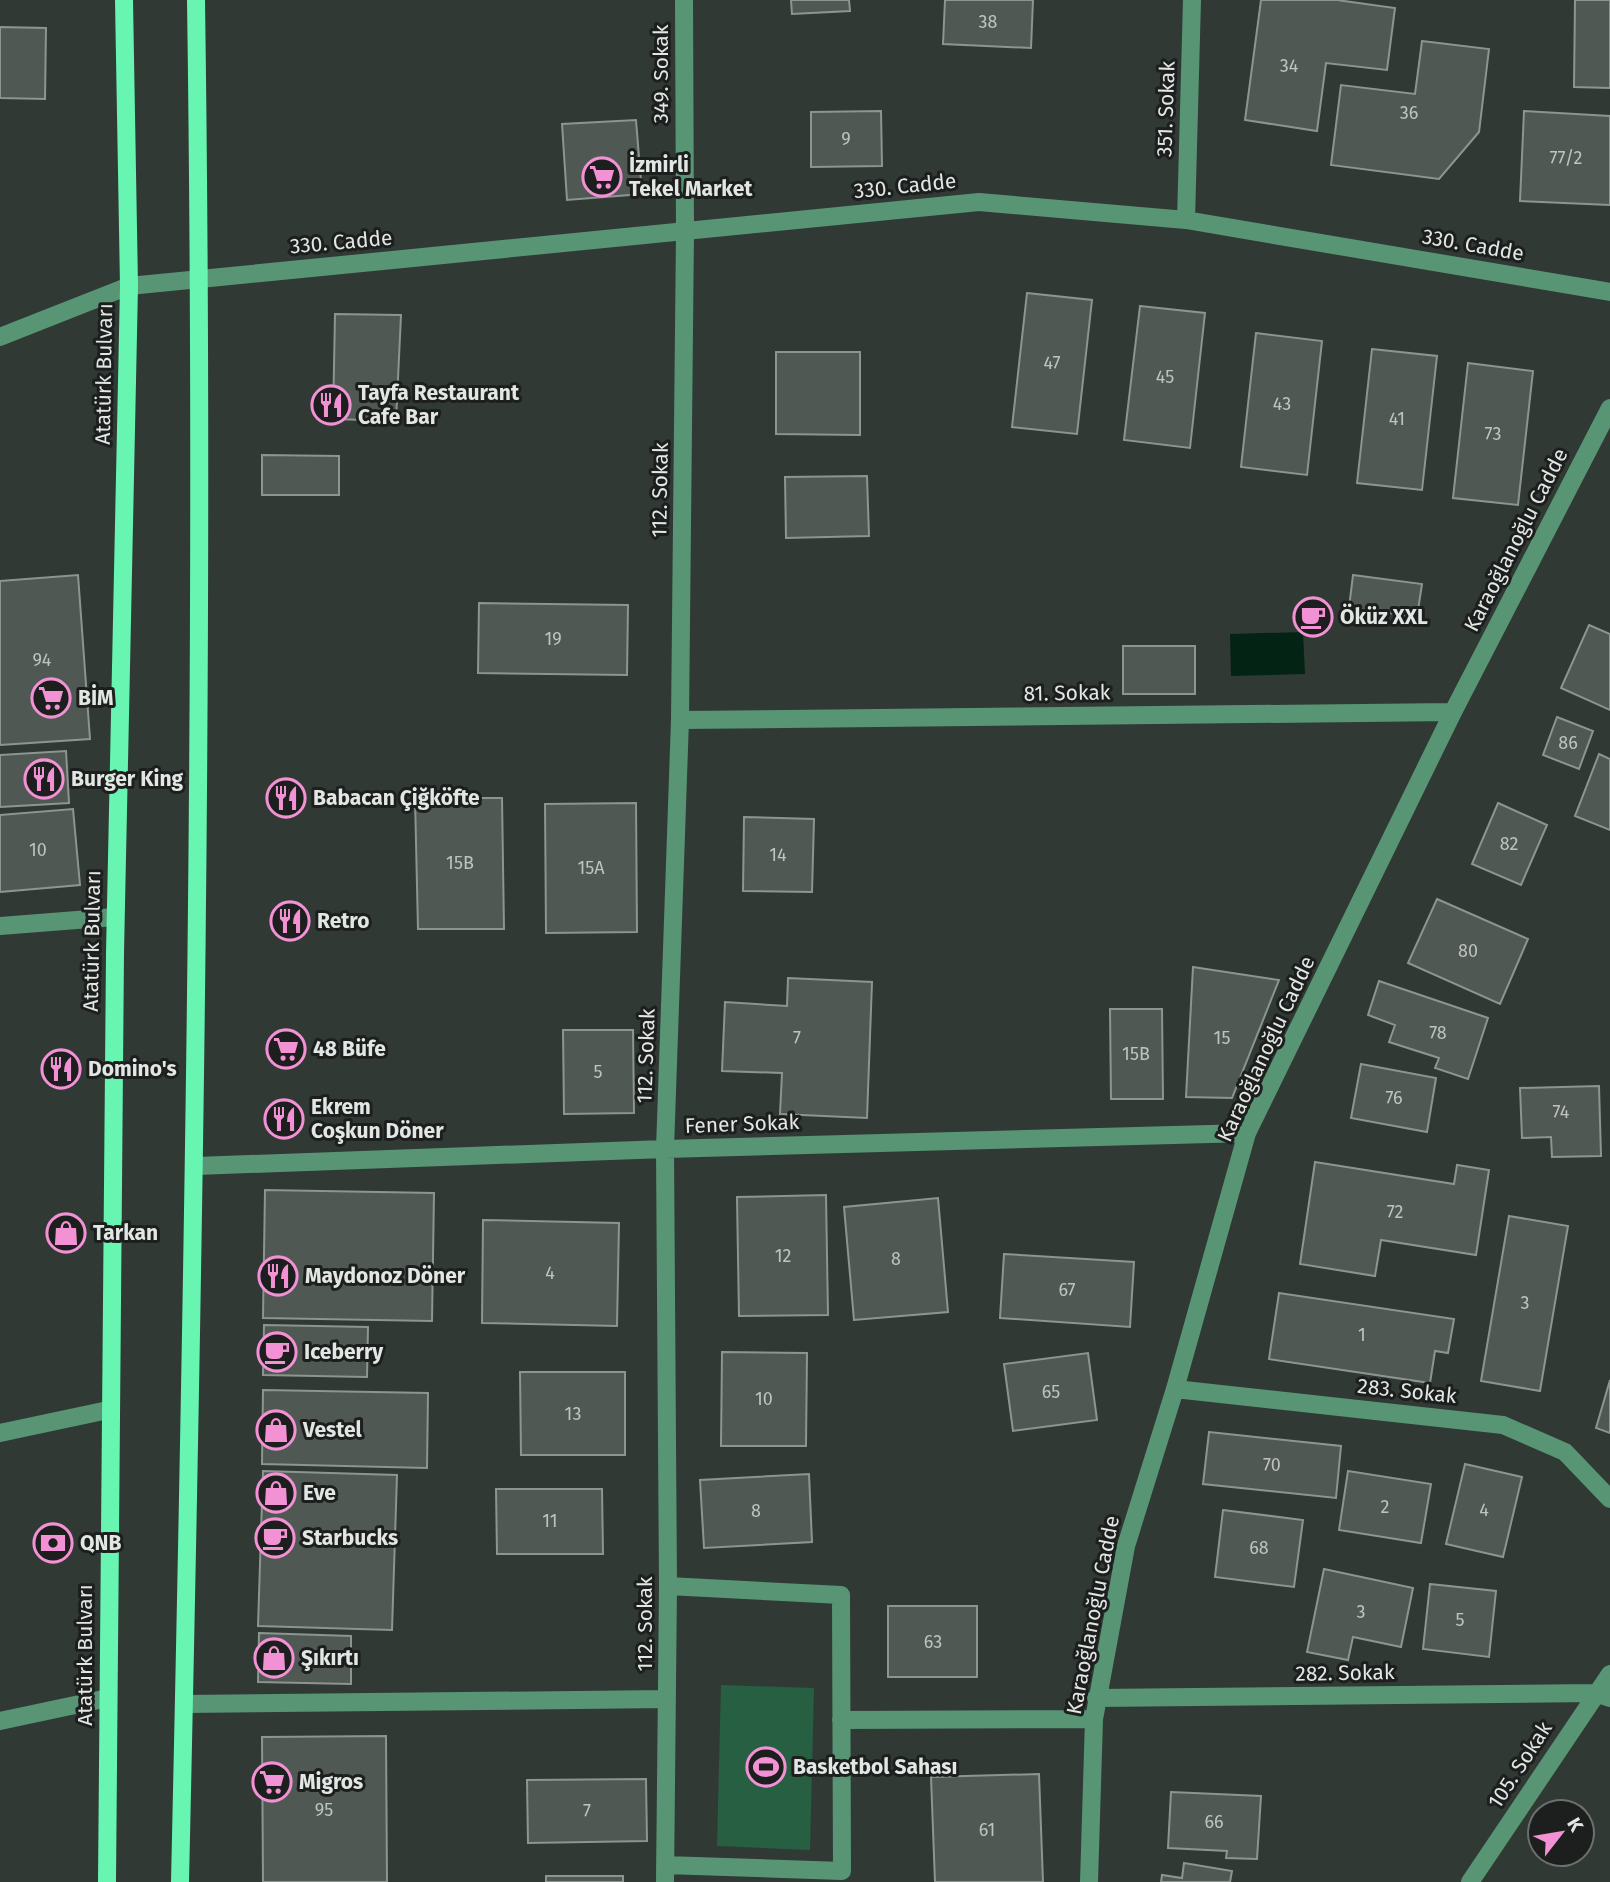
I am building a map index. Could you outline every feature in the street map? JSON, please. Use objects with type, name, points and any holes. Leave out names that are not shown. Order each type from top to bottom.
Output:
[{"type":"main road","name":"Atatürk Bulvarı","points":[[107,1882],[108,1410],[115,917],[129,286],[124,0]]},
{"type":"main road","points":[[180,1882],[196,1167],[200,278],[197,0]]},
{"type":"street","name":"349. Sokak","points":[[684,0],[685,232]]},
{"type":"street","name":"351. Sokak","points":[[1186,220],[1192,0]]},
{"type":"street","name":"330. Cadde","points":[[0,337],[129,286],[979,202],[1186,220],[1610,292]]},
{"type":"street","name":"112. Sokak","points":[[665,1874],[668,1586],[666,1149],[680,720],[685,232]]},
{"type":"street","name":"Karaoğlanoğlu Cadde","points":[[1089,1882],[1096,1698],[1126,1546],[1175,1389],[1247,1132],[1453,712],[1610,408]]},
{"type":"street","name":"81. Sokak","points":[[680,720],[1453,712]]},
{"type":"street","points":[[0,926],[115,917]]},
{"type":"street","name":"Fener Sokak","points":[[196,1167],[666,1149],[1247,1132]]},
{"type":"street","name":"283. Sokak","points":[[1175,1389],[1503,1424],[1565,1452],[1610,1499]]},
{"type":"street","points":[[0,1433],[108,1410]]},
{"type":"street","points":[[665,1874],[842,1871],[841,1595],[668,1586]]},
{"type":"street","name":"105. Sokak","points":[[1470,1882],[1602,1696],[1610,1674]]},
{"type":"street","name":"282. Sokak","points":[[1096,1698],[1602,1696]]},
{"type":"street","points":[[0,1721],[108,1698]]},
{"type":"street","points":[[184,1704],[667,1699]]},
{"type":"street","points":[[841,1720],[1094,1718]]},
{"type":"shaded area","points":[[1303,632],[1305,674],[1231,676],[1230,634]]},
{"type":"shaded area","name":"Basketbol Sahası","points":[[721,1685],[814,1688],[810,1850],[717,1846]]},
{"type":"building","points":[[791,0],[849,0],[850,11],[792,14]]},
{"type":"building","points":[[945,0],[1033,0],[1031,48],[943,44]]},
{"type":"building","points":[[1261,0],[1337,0],[1395,8],[1387,70],[1326,63],[1317,131],[1245,120]]},
{"type":"building","points":[[1575,0],[1610,0],[1610,88],[1574,87]]},
{"type":"building","points":[[0,27],[46,28],[45,99],[0,98]]},
{"type":"building","points":[[1422,41],[1489,49],[1479,132],[1439,179],[1331,165],[1341,85],[1415,94]]},
{"type":"building","points":[[881,111],[882,166],[811,167],[811,112]]},
{"type":"building","points":[[1524,111],[1610,116],[1610,205],[1520,201]]},
{"type":"building","points":[[636,120],[642,194],[567,200],[562,124]]},
{"type":"building","points":[[1027,293],[1092,300],[1077,434],[1012,427]]},
{"type":"building","points":[[1140,306],[1205,313],[1190,448],[1124,440]]},
{"type":"building","points":[[335,314],[401,315],[396,421],[333,419]]},
{"type":"building","points":[[1256,333],[1322,341],[1307,475],[1241,467]]},
{"type":"building","points":[[1372,349],[1437,356],[1422,490],[1357,483]]},
{"type":"building","points":[[776,352],[860,352],[860,435],[776,434]]},
{"type":"building","points":[[1468,363],[1533,371],[1518,505],[1453,498]]},
{"type":"building","points":[[262,455],[339,456],[339,495],[262,495]]},
{"type":"building","points":[[867,476],[869,536],[786,538],[785,477]]},
{"type":"building","points":[[78,575],[90,739],[0,745],[0,581]]},
{"type":"building","points":[[1353,575],[1422,584],[1417,617],[1349,608]]},
{"type":"building","points":[[479,603],[628,605],[627,675],[478,673]]},
{"type":"building","points":[[1589,625],[1610,634],[1610,710],[1561,688]]},
{"type":"building","points":[[1123,646],[1195,646],[1195,694],[1123,694]]},
{"type":"building","points":[[1557,717],[1593,731],[1579,769],[1543,755]]},
{"type":"building","points":[[66,751],[69,803],[0,807],[0,755]]},
{"type":"building","points":[[1599,754],[1610,759],[1610,830],[1575,816]]},
{"type":"building","points":[[415,798],[502,798],[504,929],[418,929]]},
{"type":"building","points":[[636,803],[637,932],[546,933],[545,804]]},
{"type":"building","points":[[1498,803],[1547,825],[1521,885],[1472,864]]},
{"type":"building","points":[[73,809],[80,885],[0,892],[0,815]]},
{"type":"building","points":[[744,817],[814,819],[812,892],[743,891]]},
{"type":"building","points":[[1437,899],[1528,939],[1500,1004],[1408,963]]},
{"type":"building","points":[[1193,967],[1279,980],[1232,1098],[1186,1097]]},
{"type":"building","points":[[788,978],[872,982],[867,1118],[780,1114],[782,1073],[722,1071],[725,1002],[787,1006]]},
{"type":"building","points":[[1379,981],[1488,1018],[1468,1079],[1435,1068],[1439,1058],[1389,1042],[1395,1025],[1368,1015]]},
{"type":"building","points":[[1110,1009],[1162,1009],[1163,1099],[1111,1099]]},
{"type":"building","points":[[563,1030],[633,1030],[634,1113],[564,1114]]},
{"type":"building","points":[[1361,1064],[1436,1078],[1427,1132],[1351,1118]]},
{"type":"building","points":[[1599,1086],[1601,1156],[1552,1157],[1551,1137],[1522,1138],[1520,1088]]},
{"type":"building","points":[[1315,1162],[1454,1184],[1457,1165],[1489,1170],[1476,1255],[1381,1240],[1375,1276],[1300,1264]]},
{"type":"building","points":[[265,1190],[434,1193],[432,1321],[263,1318]]},
{"type":"building","points":[[826,1195],[828,1315],[739,1316],[737,1197]]},
{"type":"building","points":[[938,1198],[948,1312],[854,1320],[844,1207]]},
{"type":"building","points":[[1509,1216],[1568,1226],[1540,1391],[1481,1381]]},
{"type":"building","points":[[483,1220],[619,1223],[617,1326],[482,1323]]},
{"type":"building","points":[[1004,1254],[1134,1262],[1130,1327],[1000,1318]]},
{"type":"building","points":[[1279,1293],[1454,1319],[1448,1353],[1435,1351],[1430,1383],[1269,1359]]},
{"type":"building","points":[[264,1325],[368,1327],[367,1377],[263,1375]]},
{"type":"building","points":[[722,1352],[807,1353],[806,1446],[721,1446]]},
{"type":"building","points":[[1088,1353],[1097,1420],[1013,1431],[1004,1364]]},
{"type":"building","points":[[520,1372],[625,1372],[625,1455],[521,1455]]},
{"type":"building","points":[[1610,1380],[1610,1433],[1596,1428]]},
{"type":"building","points":[[263,1390],[428,1393],[427,1468],[262,1464]]},
{"type":"building","points":[[1209,1432],[1341,1446],[1336,1498],[1203,1484]]},
{"type":"building","points":[[1465,1464],[1522,1477],[1503,1557],[1446,1544]]},
{"type":"building","points":[[263,1471],[397,1475],[392,1630],[258,1626]]},
{"type":"building","points":[[1348,1471],[1431,1484],[1421,1543],[1339,1530]]},
{"type":"building","points":[[809,1474],[812,1542],[704,1548],[700,1480]]},
{"type":"building","points":[[496,1489],[602,1489],[603,1554],[497,1554]]},
{"type":"building","points":[[1223,1510],[1303,1520],[1294,1587],[1215,1577]]},
{"type":"building","points":[[1324,1569],[1413,1588],[1401,1647],[1353,1637],[1348,1660],[1307,1652]]},
{"type":"building","points":[[1430,1584],[1496,1591],[1489,1657],[1423,1649]]},
{"type":"building","points":[[888,1606],[977,1606],[977,1677],[888,1677]]},
{"type":"building","points":[[259,1633],[351,1636],[351,1684],[258,1682]]},
{"type":"building","points":[[386,1736],[387,1882],[263,1882],[262,1737]]},
{"type":"building","points":[[1039,1774],[1043,1882],[935,1882],[931,1777]]},
{"type":"building","points":[[646,1779],[647,1841],[528,1843],[527,1780]]},
{"type":"building","points":[[1171,1792],[1261,1796],[1257,1859],[1226,1858],[1227,1851],[1168,1848]]},
{"type":"building","points":[[1184,1863],[1232,1871],[1230,1882],[1161,1882],[1162,1875],[1182,1878]]},
{"type":"building","points":[[546,1876],[623,1876],[623,1882],[546,1882]]},
{"type":"place","name":"İzmirli Tekel Market","points":[[602,177]]},
{"type":"place","name":"Tayfa Restaurant Cafe Bar","points":[[331,405]]},
{"type":"place","name":"Öküz XXL","points":[[1313,617]]},
{"type":"place","name":"BİM","points":[[51,698]]},
{"type":"place","name":"Burger King","points":[[44,779]]},
{"type":"place","name":"Babacan Çiğköfte","points":[[286,798]]},
{"type":"place","name":"Retro","points":[[290,921]]},
{"type":"place","name":"48 Büfe","points":[[286,1049]]},
{"type":"place","name":"Domino's","points":[[61,1069]]},
{"type":"place","name":"Ekrem Coşkun Döner","points":[[284,1119]]},
{"type":"place","name":"Tarkan","points":[[66,1233]]},
{"type":"place","name":"Maydonoz Döner","points":[[278,1276]]},
{"type":"place","name":"Iceberry","points":[[277,1352]]},
{"type":"place","name":"Vestel","points":[[276,1430]]},
{"type":"place","name":"Eve","points":[[276,1493]]},
{"type":"place","name":"Starbucks","points":[[275,1538]]},
{"type":"place","name":"QNB","points":[[53,1543]]},
{"type":"place","name":"Şıkırtı","points":[[274,1658]]},
{"type":"place","name":"Basketbol Sahası","points":[[766,1767]]},
{"type":"place","name":"Migros","points":[[272,1782]]}]
